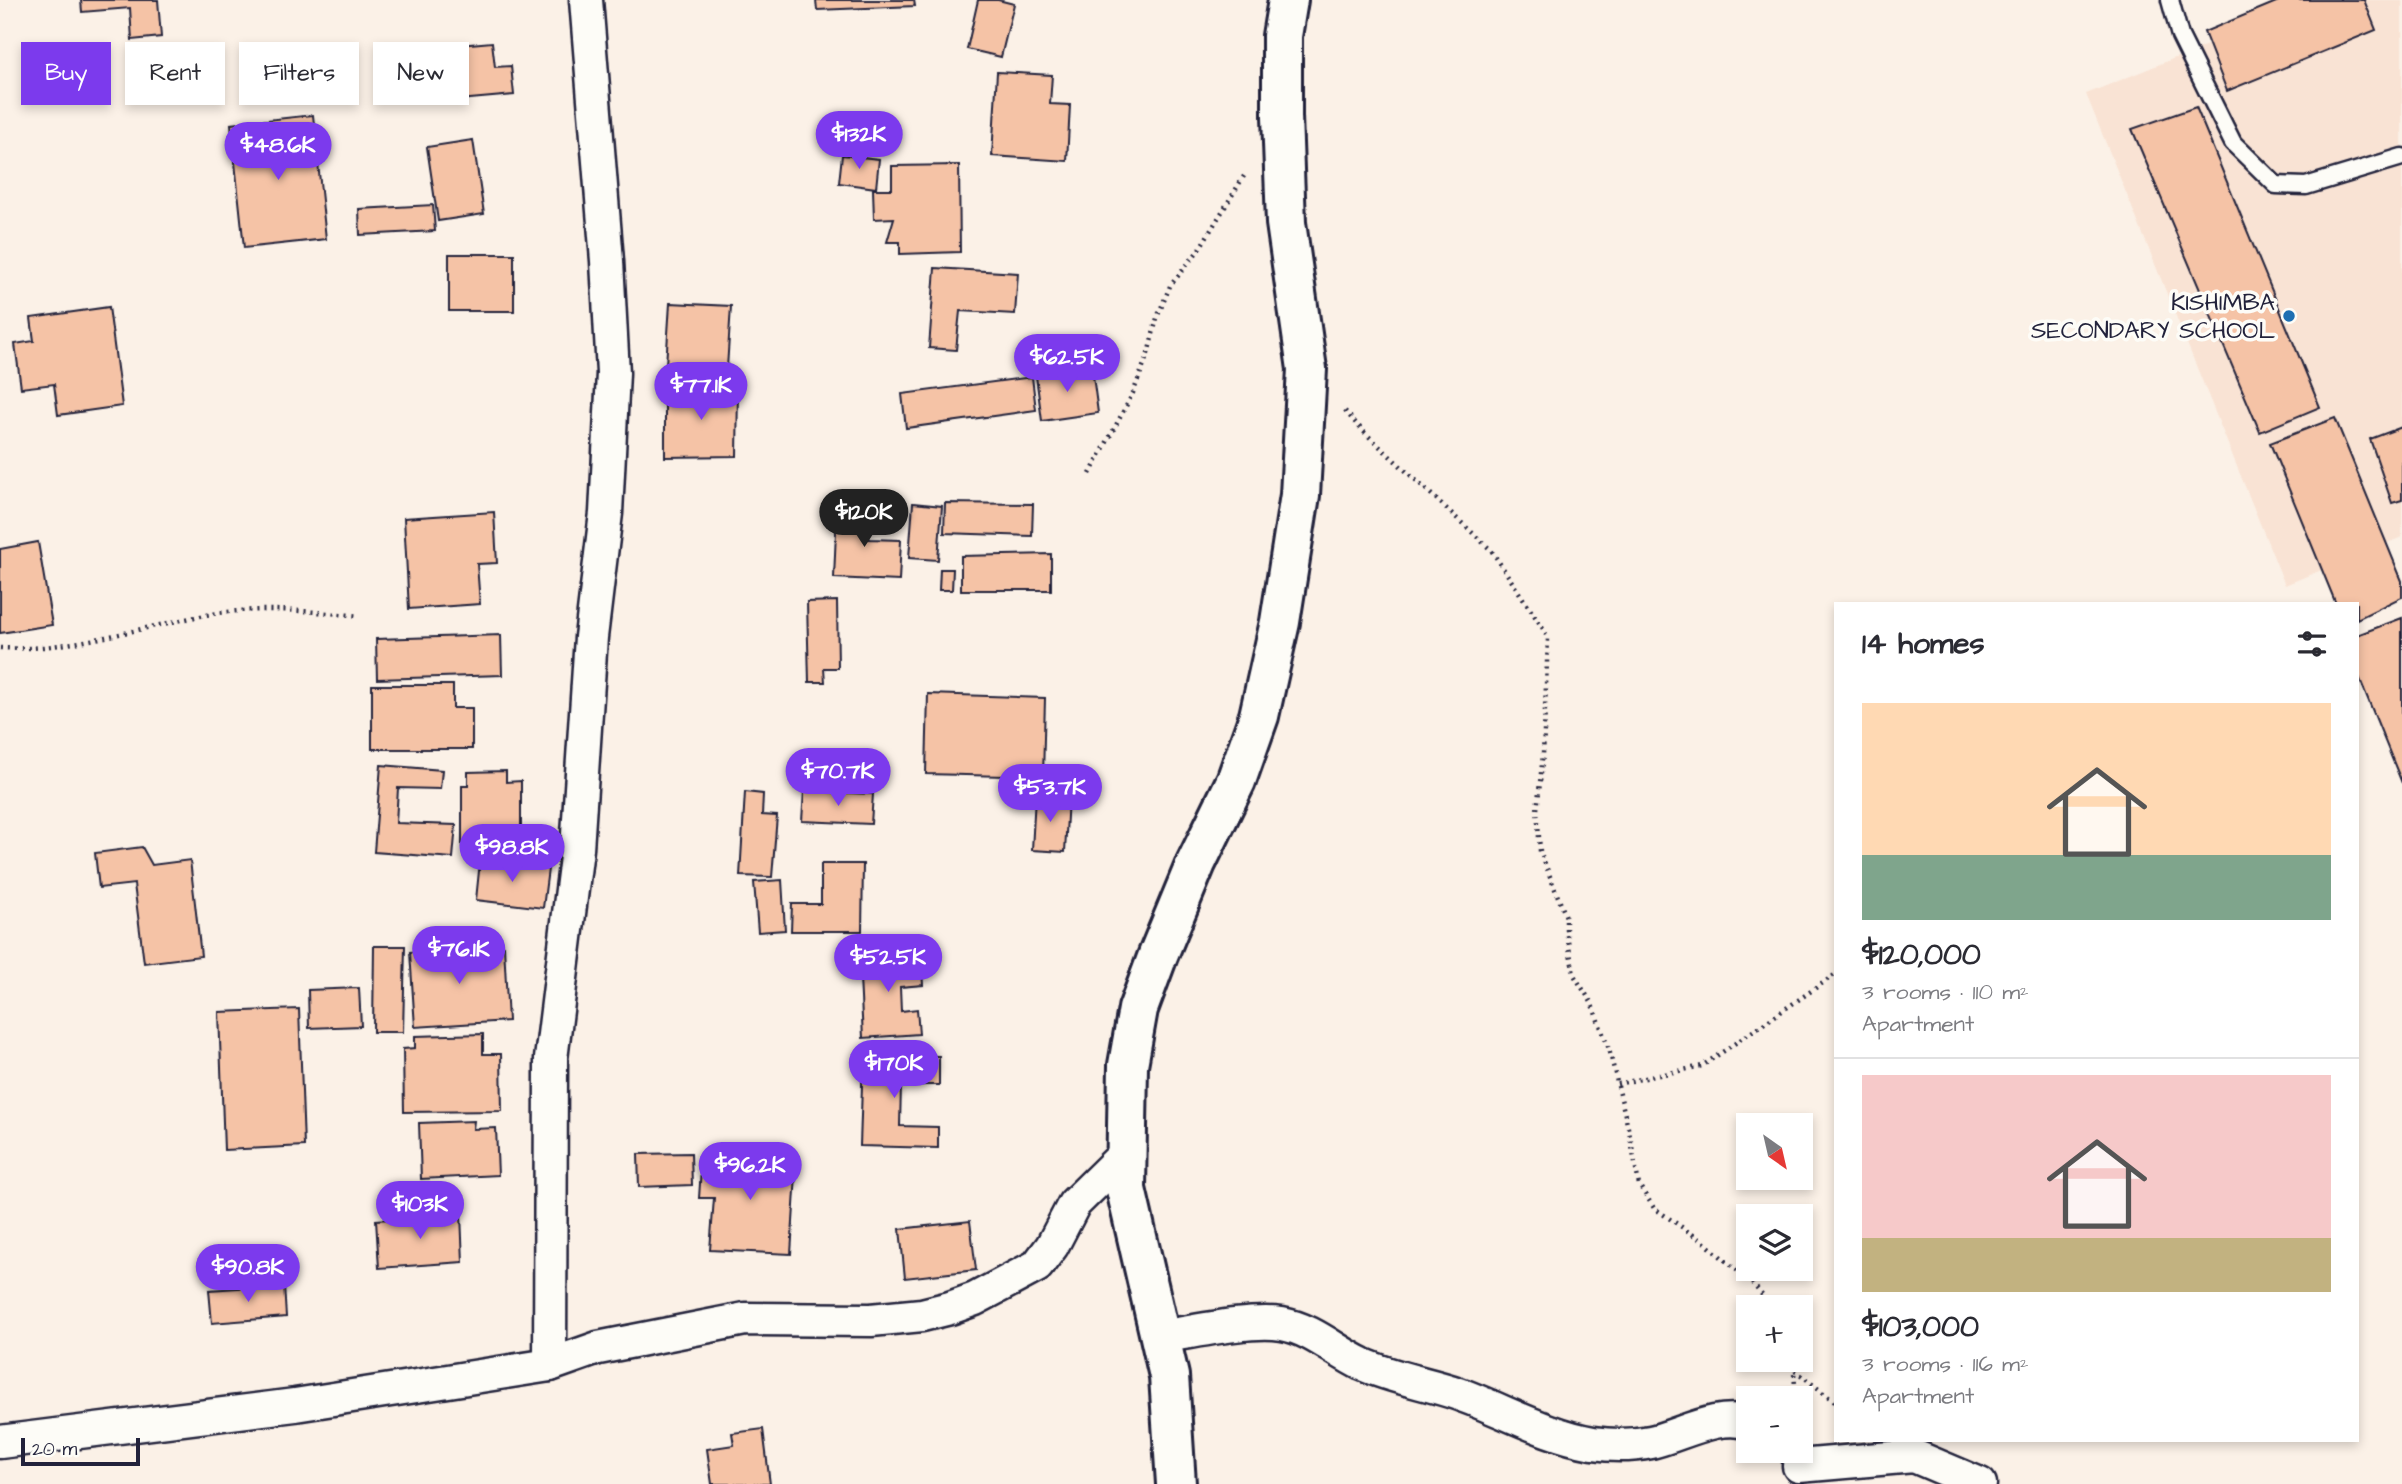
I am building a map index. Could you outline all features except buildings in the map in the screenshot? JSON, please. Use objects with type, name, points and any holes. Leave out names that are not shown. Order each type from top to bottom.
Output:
[{"type":"street","points":[[550,1365],[551,1059],[577,849],[591,637],[606,513],[613,373],[607,261],[586,0]]},
{"type":"street","points":[[1176,1484],[1169,1376],[1126,1189],[1128,1065],[1139,1009],[1196,863],[1236,781],[1259,716],[1280,622],[1300,495],[1307,369],[1286,223],[1282,49],[1289,0]]},
{"type":"street","points":[[0,1442],[295,1405],[550,1365],[598,1348],[745,1319],[871,1320],[922,1315],[975,1299],[1031,1271],[1043,1261],[1074,1204],[1128,1151]]},
{"type":"street","points":[[1160,1337],[1262,1323],[1282,1324],[1302,1330],[1362,1364],[1492,1405],[1563,1435],[1591,1443],[1620,1447],[1653,1442],[1723,1421],[1736,1420]]},
{"type":"street","points":[[1798,1467],[1914,1456],[1980,1484]]},
{"type":"lane","points":[[2170,0],[2180,36],[2233,143],[2276,184],[2306,186],[2402,157]]},
{"type":"path","points":[[1090,474],[1133,393],[1170,286],[1198,251],[1246,173]]},
{"type":"path","points":[[1307,369],[1363,431],[1491,550],[1515,582],[1548,639],[1545,659],[1543,755],[1537,810],[1540,850],[1566,917],[1574,975],[1591,1002],[1609,1049],[1639,1185],[1654,1208],[1705,1243],[1752,1283],[1762,1295]]},
{"type":"path","points":[[0,648],[24,648],[111,635],[208,615],[266,610],[360,616]]},
{"type":"path","points":[[1618,1084],[1702,1066],[1834,975]]},
{"type":"path","points":[[1797,1372],[1834,1401]]},
{"type":"shaded area","name":"KISHIMBA SECONDARY SCHOOL","points":[[2318,0],[2402,0],[2402,537],[2285,585],[2086,94]]},
{"type":"place","name":"KISHIMBA SECONDARY SCHOOL","points":[[2289,316]]}]
